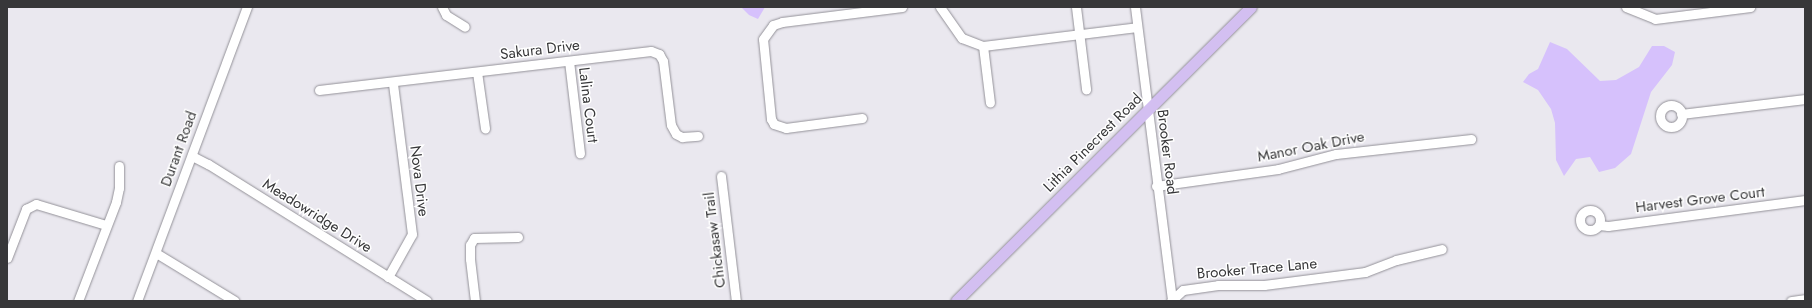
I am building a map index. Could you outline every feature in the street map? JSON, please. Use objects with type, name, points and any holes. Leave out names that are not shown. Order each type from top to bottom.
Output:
[{"type":"main road","name":"Lithia Pinecrest Road","points":[[956,301],[1251,7]]},
{"type":"street","name":"Durant Road","points":[[138,301],[247,7]]},
{"type":"street","points":[[442,7],[446,15],[465,27]]},
{"type":"street","points":[[862,118],[786,128],[774,124],[771,119],[763,39],[773,25],[782,22],[902,7]]},
{"type":"street","points":[[940,7],[962,38],[983,46],[1137,27]]},
{"type":"street","points":[[1076,7],[1086,89]]},
{"type":"street","name":"Brooker Road","points":[[1135,7],[1171,301]]},
{"type":"street","points":[[1626,7],[1655,19],[1750,7]]},
{"type":"street","points":[[983,46],[990,103]]},
{"type":"street","name":"Sakura Drive","points":[[319,90],[393,83],[651,51],[659,54],[663,61],[671,125],[676,134],[682,137],[698,136]]},
{"type":"street","name":"Lalina Court","points":[[569,60],[580,152]]},
{"type":"street","points":[[477,72],[485,128]]},
{"type":"street","name":"Nova Drive","points":[[388,277],[412,234],[393,83]]},
{"type":"street","points":[[1681,114],[1805,99]]},
{"type":"street","name":"Manor Oak Drive","points":[[1156,186],[1278,168],[1336,154],[1471,139]]},
{"type":"street","name":"Meadowridge Drive","points":[[192,156],[208,164],[426,301]]},
{"type":"street","points":[[78,301],[120,188],[119,166]]},
{"type":"street","name":"Chickasaw Trail","points":[[721,176],[736,301]]},
{"type":"street","name":"Harvest Grove Court","points":[[1599,225],[1608,226],[1805,200]]},
{"type":"street","points":[[7,258],[26,209],[36,204],[106,226]]},
{"type":"street","points":[[475,301],[470,259],[470,245],[474,238],[518,236]]},
{"type":"street","name":"Brooker Trace Lane","points":[[1171,301],[1183,290],[1218,285],[1264,285],[1365,272],[1396,260],[1442,249]]},
{"type":"street","points":[[156,253],[235,301]]},
{"type":"street","points":[[1791,301],[1805,299]]},
{"type":"shaded area","points":[[741,7],[765,7],[758,19],[749,15]]},
{"type":"shaded area","points":[[1550,42],[1567,49],[1600,81],[1616,80],[1639,67],[1652,46],[1664,46],[1675,52],[1672,65],[1651,92],[1631,154],[1615,168],[1599,172],[1590,157],[1576,159],[1564,176],[1556,160],[1555,123],[1551,109],[1538,90],[1523,82],[1529,74],[1538,69]]}]
